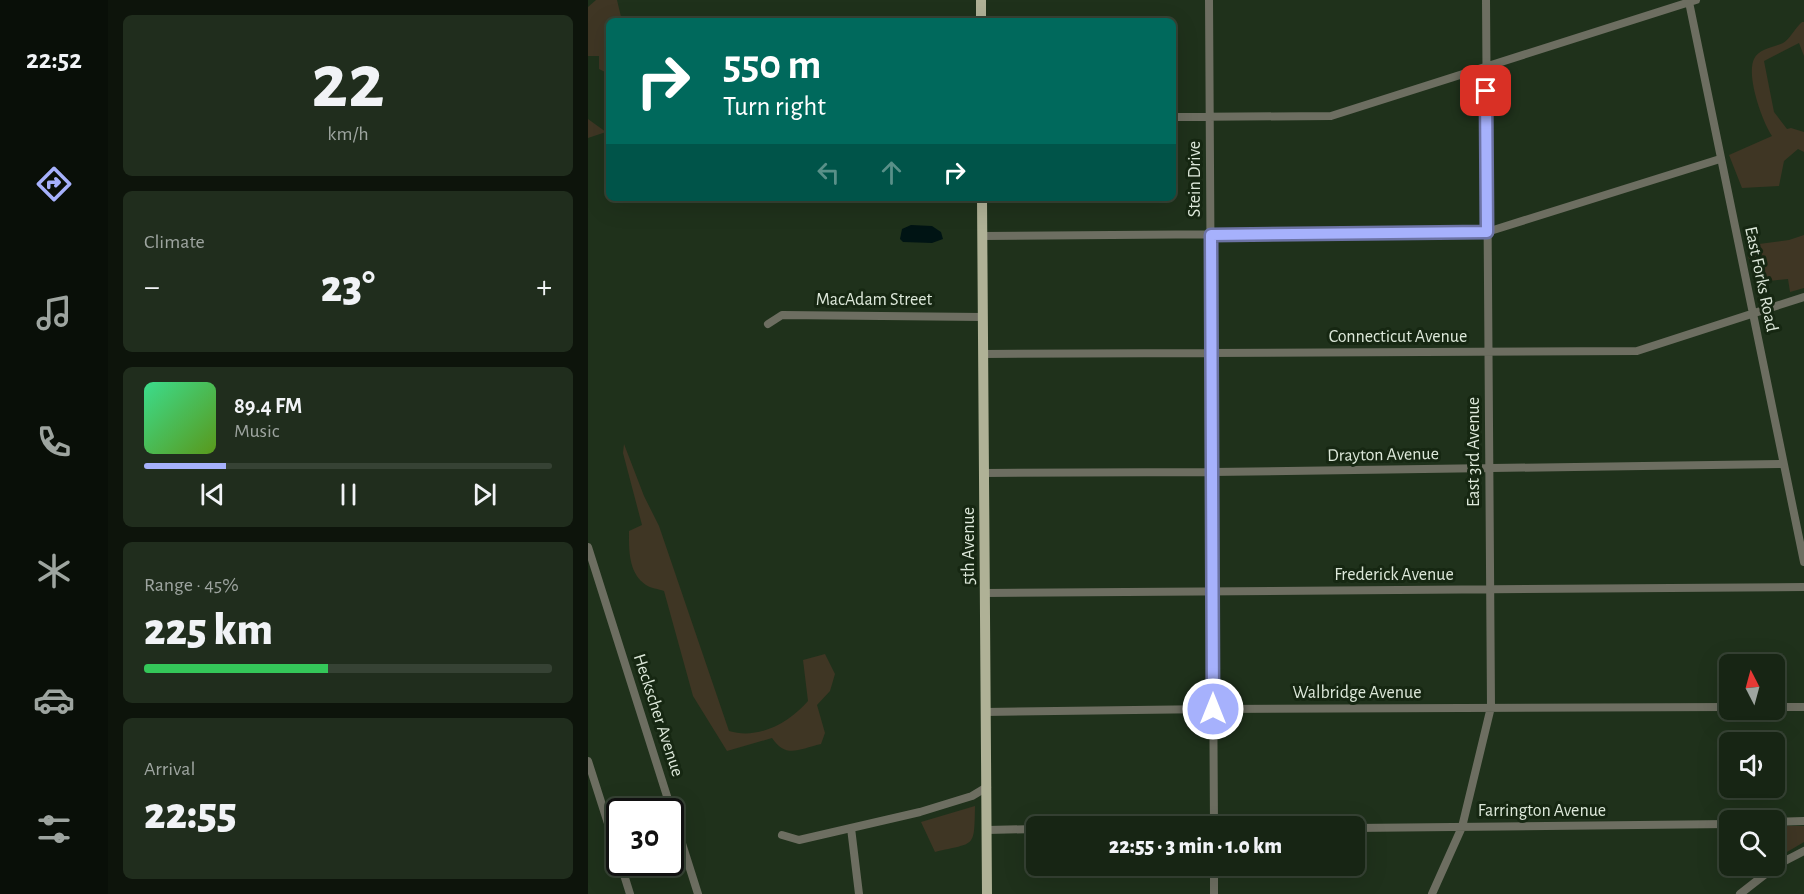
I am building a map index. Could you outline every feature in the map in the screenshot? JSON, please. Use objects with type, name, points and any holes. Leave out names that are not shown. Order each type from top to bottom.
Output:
[{"type":"main road","points":[[981,0],[981,18]]},
{"type":"main road","name":"5th Avenue","points":[[982,201],[987,894]]},
{"type":"street","name":"Stein Drive","points":[[1209,0],[1215,816]]},
{"type":"street","name":"East 3rd Avenue","points":[[1432,894],[1461,826],[1491,707],[1486,0]]},
{"type":"street","points":[[1176,117],[1331,116],[1692,1]]},
{"type":"street","name":"East Forks Road","points":[[1692,1],[1720,159],[1804,562]]},
{"type":"street","points":[[982,236],[1487,232],[1720,159]]},
{"type":"street","name":"Connecticut Avenue","points":[[983,354],[1637,351],[1804,297]]},
{"type":"street","name":"MacAdam Street","points":[[768,324],[782,315],[982,317]]},
{"type":"street","name":"Drayton Avenue","points":[[984,473],[1783,464]]},
{"type":"street","name":"Heckscher Avenue","points":[[589,550],[698,894]]},
{"type":"street","name":"Frederick Avenue","points":[[984,593],[1804,587]]},
{"type":"street","points":[[1785,707],[1804,706]]},
{"type":"street","name":"Walbridge Avenue","points":[[985,712],[1719,707]]},
{"type":"street","points":[[588,761],[606,818]]},
{"type":"street","points":[[782,835],[799,840],[851,828],[931,809],[972,796],[987,787]]},
{"type":"street","points":[[1785,822],[1804,821]]},
{"type":"street","name":"Farrington Avenue","points":[[1365,828],[1719,824]]},
{"type":"street","points":[[851,828],[859,894]]},
{"type":"street","points":[[987,830],[1026,829]]},
{"type":"street","points":[[1740,894],[1777,865],[1804,851]]},
{"type":"street","points":[[624,876],[630,894]]},
{"type":"street","points":[[1215,876],[1215,894]]},
{"type":"shaded area","points":[[596,0],[617,0],[621,18],[606,18],[606,72],[599,69],[599,56],[588,56],[588,7]]},
{"type":"shaded area","points":[[1804,22],[1804,56],[1799,43],[1764,61],[1774,112],[1787,129],[1804,132],[1804,152],[1798,149],[1784,161],[1779,186],[1742,188],[1729,155],[1772,136],[1760,110],[1754,87],[1752,67],[1754,59],[1763,51],[1786,41]]},
{"type":"shaded area","points":[[588,119],[606,132],[588,138]]},
{"type":"shaded area","points":[[911,225],[932,226],[941,232],[943,239],[932,243],[903,242],[900,239],[902,229]]},
{"type":"shaded area","points":[[1804,235],[1804,288],[1790,292],[1788,279],[1769,281],[1755,273],[1748,257],[1751,245],[1789,240]]},
{"type":"shaded area","points":[[624,444],[644,496],[659,526],[729,731],[751,733],[762,731],[792,716],[808,701],[803,660],[825,654],[835,674],[830,691],[817,705],[825,733],[821,744],[794,751],[782,748],[772,738],[727,751],[693,696],[664,591],[646,585],[640,580],[633,567],[629,531],[642,525],[623,453]]},
{"type":"shaded area","points":[[975,806],[973,837],[970,841],[958,847],[935,852],[921,822]]},
{"type":"shaded area","points":[[1785,826],[1804,826],[1804,842],[1785,853]]},
{"type":"route","points":[[1213,709],[1211,235],[1487,232],[1486,91]]}]
